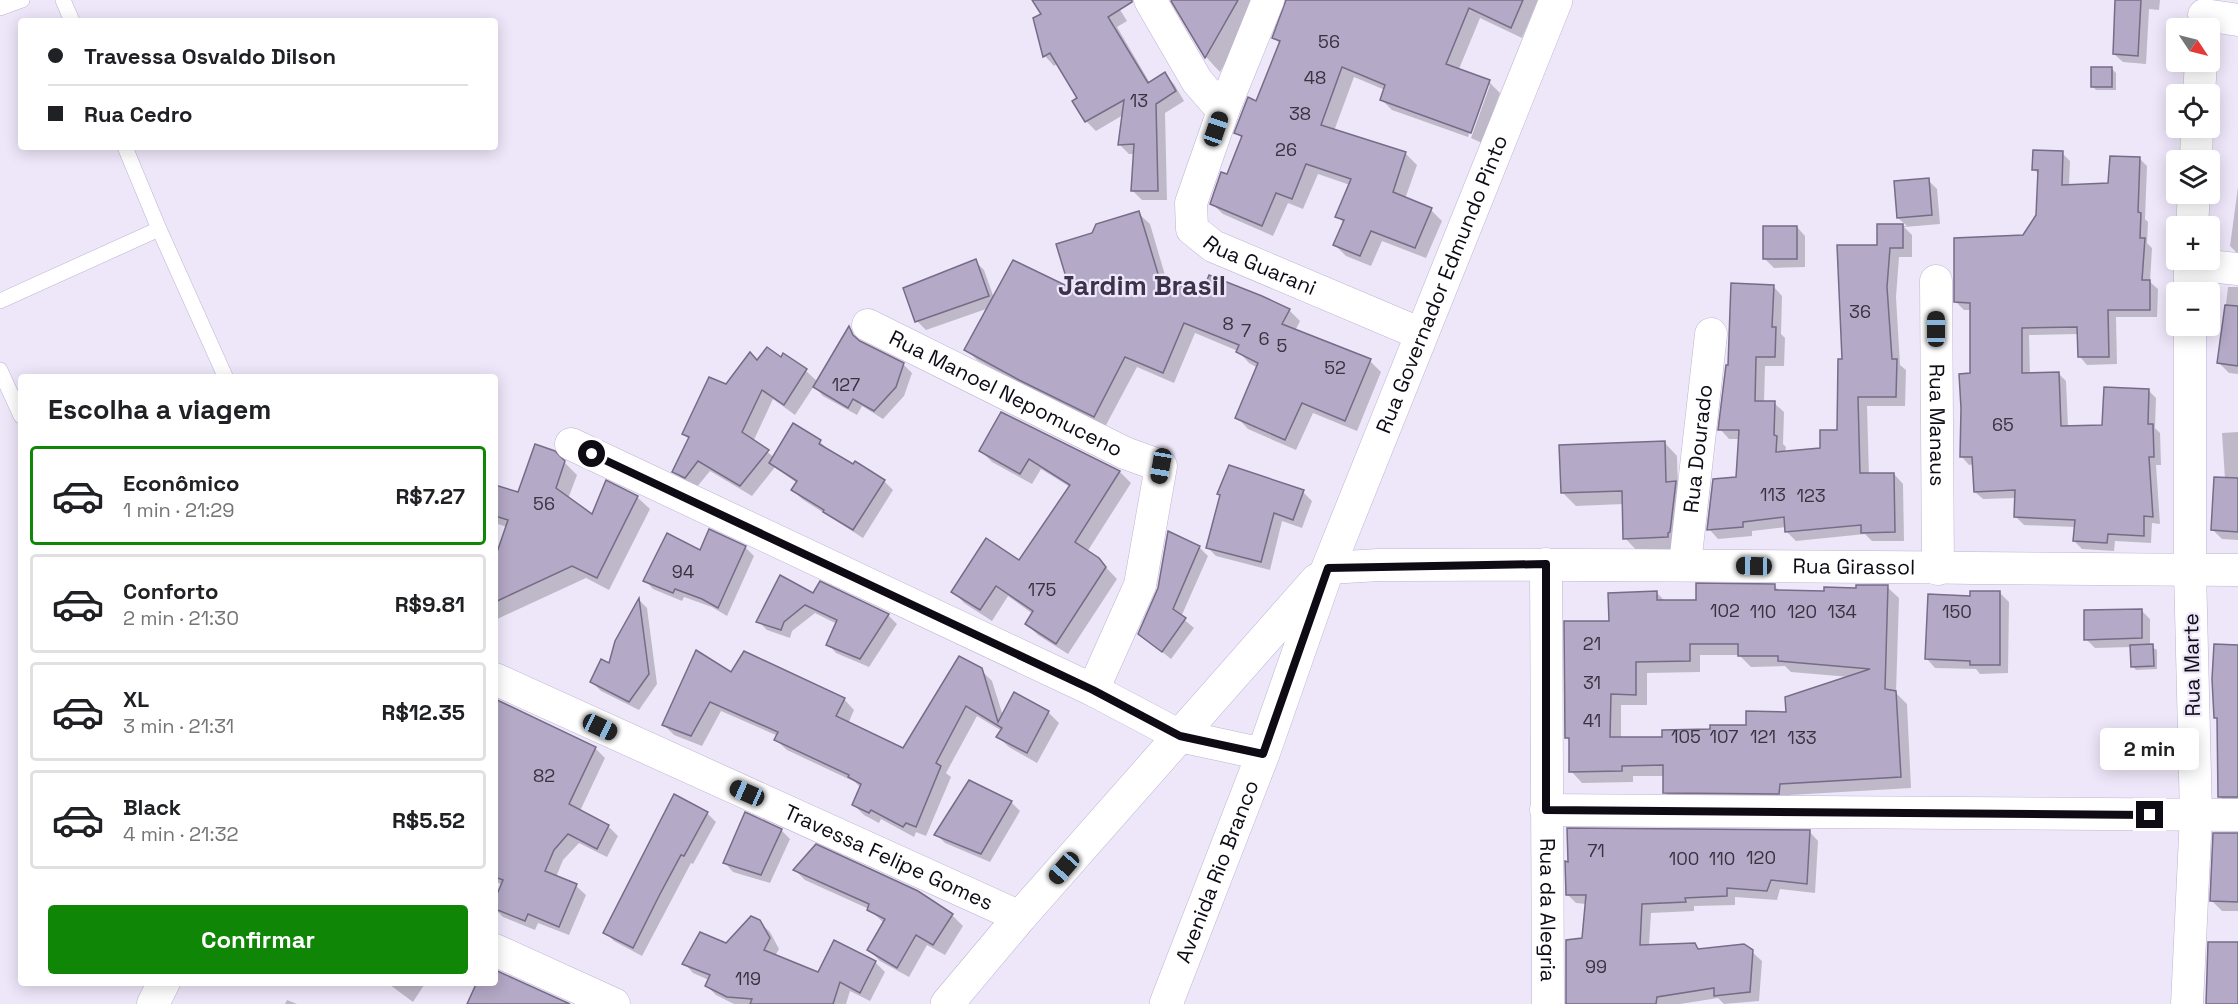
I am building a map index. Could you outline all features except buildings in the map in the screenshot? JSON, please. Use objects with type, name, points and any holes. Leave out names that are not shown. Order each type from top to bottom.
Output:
[{"type":"street","points":[[1150,0],[1197,81],[1223,111]]},
{"type":"street","name":"Rua Guarani","points":[[1268,0],[1223,111],[1191,203],[1192,229],[1213,246],[1421,334]]},
{"type":"street","name":"Rua Governador Edmundo Pinto","points":[[1328,568],[1556,0]]},
{"type":"street","points":[[2205,15],[2238,20]]},
{"type":"street","points":[[2190,272],[2238,269]]},
{"type":"street","name":"Rua Manaus","points":[[1936,281],[1938,569]]},
{"type":"street","name":"Rua Manoel Nepomuceno","points":[[868,325],[1125,453],[1161,466],[1140,585],[1093,690]]},
{"type":"street","name":"Rua Dourado","points":[[1685,564],[1711,334]]},
{"type":"street","name":"Rua Marte","points":[[2187,1004],[2196,815],[2190,570],[2190,336]]},
{"type":"street","points":[[572,444],[1093,690],[1180,736],[1263,754]]},
{"type":"street","name":"Rua da Alegria","points":[[1546,564],[1548,1004]]},
{"type":"street","name":"Rua Girassol","points":[[1328,568],[1685,564],[1938,569],[2238,570]]},
{"type":"street","points":[[947,1004],[1020,917],[1328,568]]},
{"type":"street","name":"Avenida Rio Branco","points":[[1166,1004],[1263,754],[1328,568]]},
{"type":"street","name":"Travessa Felipe Gomes","points":[[498,680],[1020,917]]},
{"type":"street","points":[[1546,810],[2238,816]]},
{"type":"street","points":[[498,951],[614,1004]]},
{"type":"street","points":[[153,1004],[162,986]]},
{"type":"lane","points":[[0,8],[22,0]]},
{"type":"lane","points":[[63,0],[71,18]]},
{"type":"lane","points":[[126,150],[224,374]]},
{"type":"lane","points":[[0,301],[159,229]]},
{"type":"lane","points":[[0,370],[18,409]]},
{"type":"district","name":"Jardim Brasil","points":[[1142,286]]},
{"type":"route","points":[[592,454],[1093,690],[1180,736],[1263,754],[1328,568],[1546,564],[1546,810],[2150,815]]}]
